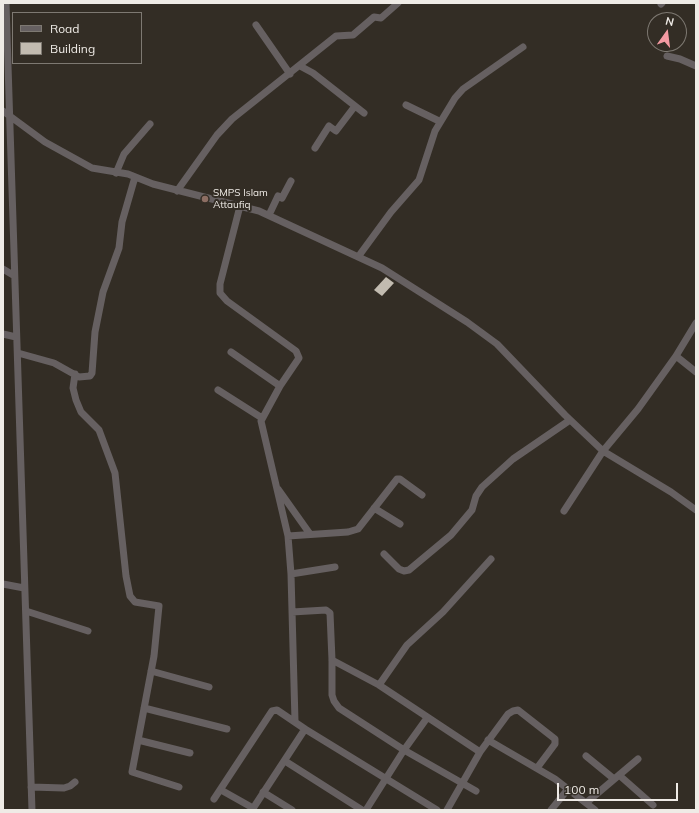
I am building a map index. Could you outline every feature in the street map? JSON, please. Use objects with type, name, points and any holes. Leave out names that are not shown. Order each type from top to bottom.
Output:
[{"type":"street","points":[[6,3],[6,113],[18,353],[32,810]]},
{"type":"street","points":[[177,191],[217,135],[226,125],[300,66],[311,54],[322,48],[336,36],[353,35],[374,17],[381,18],[398,3]]},
{"type":"street","points":[[256,25],[290,74]]},
{"type":"street","points":[[358,257],[391,212],[423,174],[430,145],[439,121],[455,98],[463,89],[523,47]]},
{"type":"street","points":[[667,56],[680,59],[696,66]]},
{"type":"street","points":[[300,66],[313,73],[364,113]]},
{"type":"street","points":[[406,105],[439,121]]},
{"type":"street","points":[[315,148],[329,126],[336,131],[355,106]]},
{"type":"street","points":[[6,113],[46,142],[92,168],[135,177],[177,191],[240,206],[269,215],[382,268],[467,322],[497,344],[570,420],[603,451],[671,492],[696,510]]},
{"type":"street","points":[[116,173],[124,154],[150,124]]},
{"type":"street","points":[[18,353],[54,363],[78,377],[90,376],[94,369],[95,332],[103,292],[118,248],[122,222],[135,177]]},
{"type":"street","points":[[269,215],[278,196],[282,198],[291,181]]},
{"type":"street","points":[[240,206],[220,284],[220,293],[227,301],[296,351],[299,358],[280,386],[262,418],[262,432],[288,536],[291,574],[295,721]]},
{"type":"street","points":[[3,269],[13,275]]},
{"type":"street","points":[[564,511],[603,451],[628,422],[676,356],[696,323]]},
{"type":"street","points":[[3,334],[16,336]]},
{"type":"street","points":[[231,352],[280,386]]},
{"type":"street","points":[[676,356],[696,372]]},
{"type":"street","points":[[75,374],[73,388],[76,400],[81,412],[99,430],[115,473],[126,576],[130,596],[135,602],[158,606],[151,671],[132,772],[179,788]]},
{"type":"street","points":[[218,390],[262,418]]},
{"type":"street","points":[[384,554],[399,569],[404,572],[409,570],[451,535],[472,510],[476,496],[482,487],[514,460],[570,420]]},
{"type":"street","points":[[288,536],[353,532],[362,526],[397,479],[400,479],[422,495]]},
{"type":"street","points":[[276,486],[310,534]]},
{"type":"street","points":[[374,508],[400,524]]},
{"type":"street","points":[[379,685],[407,645],[443,612],[491,559]]},
{"type":"street","points":[[291,574],[335,567]]},
{"type":"street","points":[[3,584],[24,588]]},
{"type":"street","points":[[26,611],[88,631]]},
{"type":"street","points":[[292,612],[328,611],[334,701],[340,708],[404,750],[476,791]]},
{"type":"street","points":[[332,660],[379,685],[480,752]]},
{"type":"street","points":[[151,671],[209,687]]},
{"type":"street","points":[[144,708],[228,729]]},
{"type":"street","points":[[214,799],[272,711],[277,710],[305,729],[437,810]]},
{"type":"street","points":[[447,810],[480,752],[508,714],[518,710],[555,739],[555,744],[537,768]]},
{"type":"street","points":[[366,810],[404,750],[427,718]]},
{"type":"street","points":[[221,790],[253,809],[305,729]]},
{"type":"street","points":[[138,740],[190,753]]},
{"type":"street","points":[[488,740],[537,768],[595,810]]},
{"type":"street","points":[[586,756],[617,777],[653,805]]},
{"type":"street","points":[[586,803],[638,759]]},
{"type":"street","points":[[285,761],[362,810]]},
{"type":"street","points":[[31,787],[64,788],[75,782]]},
{"type":"street","points":[[551,810],[568,789]]},
{"type":"street","points":[[264,792],[292,810]]},
{"type":"building","points":[[386,277],[394,283],[382,296],[374,290]]},
{"type":"place","name":"SMPS Islam Attaufiq","points":[[205,199]]}]
